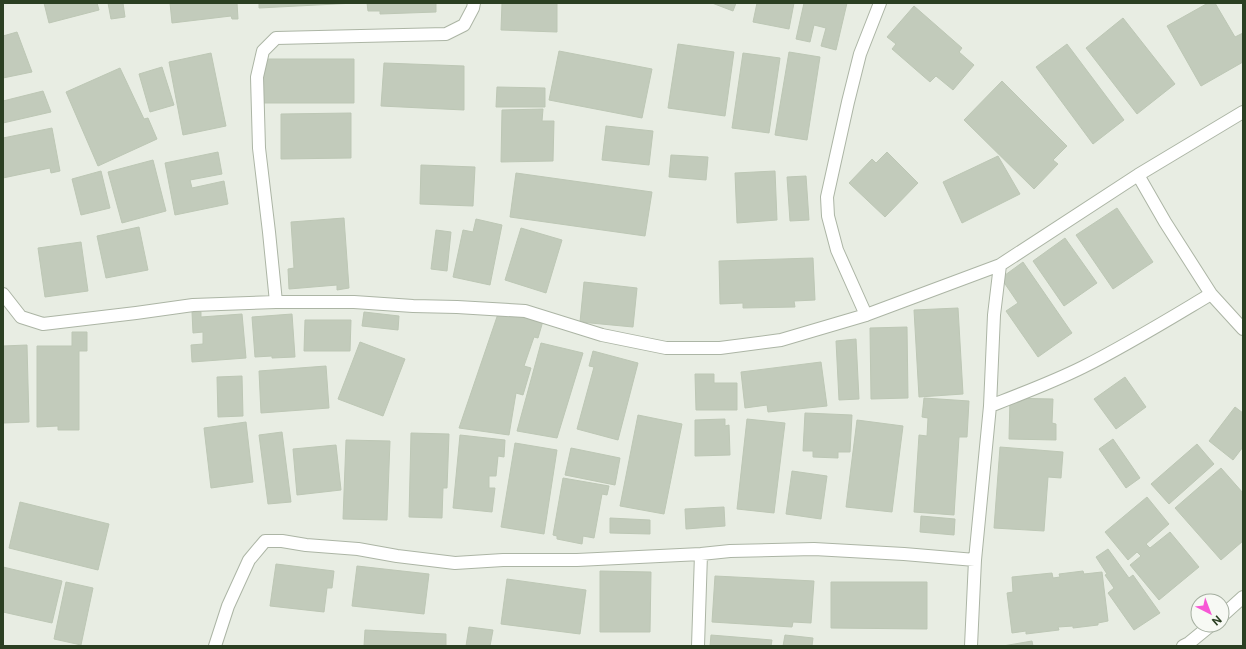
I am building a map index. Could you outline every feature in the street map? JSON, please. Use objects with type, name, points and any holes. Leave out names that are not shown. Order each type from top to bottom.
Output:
[{"type":"street","points":[[276,302],[259,148],[257,77],[263,51],[276,38],[446,34],[464,25],[474,8],[474,3]]},
{"type":"street","points":[[866,315],[837,250],[828,216],[827,197],[860,54],[880,3]]},
{"type":"street","points":[[3,294],[21,317],[43,324],[136,314],[193,305],[276,302],[354,302],[525,311],[602,335],[666,348],[720,348],[781,340],[866,315],[1000,265],[1138,175],[1243,112]]},
{"type":"street","points":[[1138,175],[1165,222],[1211,294],[1243,328]]},
{"type":"street","points":[[971,646],[975,560],[990,406],[994,315],[1000,265]]},
{"type":"street","points":[[990,406],[1082,368],[1128,343],[1211,294]]},
{"type":"street","points":[[215,646],[228,606],[249,560],[265,541],[282,541],[306,545],[358,549],[397,556],[454,563],[503,560],[577,560],[771,549],[814,549],[975,560]]},
{"type":"street","points":[[698,646],[702,554]]},
{"type":"street","points":[[1230,609],[1243,597]]},
{"type":"street","points":[[1183,646],[1201,633]]},
{"type":"building","points":[[44,3],[97,3],[99,10],[49,23]]},
{"type":"building","points":[[108,3],[123,3],[125,17],[111,19]]},
{"type":"building","points":[[170,3],[237,3],[238,19],[232,19],[231,16],[172,23]]},
{"type":"building","points":[[259,3],[355,3],[259,8]]},
{"type":"building","points":[[367,3],[436,3],[436,12],[380,14],[380,11],[368,11]]},
{"type":"building","points":[[502,3],[557,3],[557,32],[501,30]]},
{"type":"building","points":[[712,3],[736,3],[733,11]]},
{"type":"building","points":[[757,3],[794,3],[789,29],[753,22]]},
{"type":"building","points":[[804,3],[847,3],[836,50],[821,46],[826,28],[814,25],[810,42],[796,39]]},
{"type":"building","points":[[1208,3],[1215,3],[1235,37],[1243,33],[1243,62],[1201,86],[1167,26]]},
{"type":"building","points":[[914,6],[962,48],[959,52],[974,65],[953,90],[936,76],[930,82],[892,49],[896,44],[887,37]]},
{"type":"building","points":[[1123,18],[1175,84],[1137,114],[1086,48]]},
{"type":"building","points":[[17,32],[32,72],[3,78],[3,36]]},
{"type":"building","points":[[678,44],[734,52],[725,116],[668,108]]},
{"type":"building","points":[[1067,44],[1124,120],[1093,144],[1036,67]]},
{"type":"building","points":[[559,51],[652,69],[642,118],[549,100]]},
{"type":"building","points":[[789,52],[820,57],[807,140],[775,135]]},
{"type":"building","points":[[211,53],[226,126],[183,135],[169,62]]},
{"type":"building","points":[[743,53],[780,58],[769,133],[732,128]]},
{"type":"building","points":[[263,59],[354,59],[354,103],[263,103]]},
{"type":"building","points":[[384,63],[464,66],[464,110],[381,106]]},
{"type":"building","points":[[162,67],[174,105],[150,112],[139,74]]},
{"type":"building","points":[[120,68],[144,119],[148,118],[157,139],[98,166],[66,92]]},
{"type":"building","points":[[1002,81],[1067,146],[1053,160],[1058,164],[1034,189],[964,120]]},
{"type":"building","points":[[497,87],[545,88],[545,107],[496,107]]},
{"type":"building","points":[[43,91],[51,112],[3,123],[3,101]]},
{"type":"building","points":[[543,109],[542,121],[554,121],[553,161],[501,162],[502,110]]},
{"type":"building","points":[[351,113],[351,158],[281,159],[281,114]]},
{"type":"building","points":[[606,126],[653,131],[649,165],[602,160]]},
{"type":"building","points":[[52,128],[60,171],[51,173],[50,168],[3,178],[3,138]]},
{"type":"building","points":[[218,152],[222,174],[190,180],[192,188],[224,181],[228,204],[175,215],[165,163]]},
{"type":"building","points":[[887,152],[918,183],[885,217],[849,183],[872,159],[876,163]]},
{"type":"building","points":[[671,155],[708,157],[706,180],[669,177]]},
{"type":"building","points":[[998,156],[1020,194],[962,223],[943,182]]},
{"type":"building","points":[[153,160],[166,211],[122,223],[108,172]]},
{"type":"building","points":[[421,165],[475,167],[473,206],[420,204]]},
{"type":"building","points":[[101,171],[110,208],[81,215],[72,179]]},
{"type":"building","points":[[775,171],[777,220],[737,223],[735,173]]},
{"type":"building","points":[[516,173],[652,192],[645,236],[510,217]]},
{"type":"building","points":[[806,176],[809,220],[790,221],[787,177]]},
{"type":"building","points":[[1117,208],[1153,262],[1113,289],[1076,235]]},
{"type":"building","points":[[344,218],[349,288],[337,290],[337,285],[289,289],[288,269],[294,268],[291,222]]},
{"type":"building","points":[[476,219],[502,225],[490,285],[453,277],[463,230],[473,232]]},
{"type":"building","points":[[139,227],[148,270],[106,278],[97,236]]},
{"type":"building","points":[[521,228],[562,240],[546,293],[505,280]]},
{"type":"building","points":[[436,230],[451,232],[447,271],[431,269]]},
{"type":"building","points":[[1065,238],[1097,283],[1064,306],[1033,261]]},
{"type":"building","points":[[81,242],[88,291],[45,297],[38,248]]},
{"type":"building","points":[[813,258],[815,300],[794,301],[795,307],[743,308],[743,303],[720,304],[719,261]]},
{"type":"building","points":[[1023,262],[1072,333],[1038,357],[1006,311],[1018,303],[1001,278]]},
{"type":"building","points":[[584,282],[637,288],[633,327],[580,322]]},
{"type":"building","points":[[500,308],[543,321],[538,338],[534,337],[524,366],[531,368],[523,395],[516,393],[509,435],[459,428]]},
{"type":"building","points":[[958,308],[963,394],[919,397],[914,310]]},
{"type":"building","points":[[192,312],[201,312],[201,317],[242,314],[246,358],[192,362],[191,345],[203,344],[203,332],[193,333]]},
{"type":"building","points":[[364,312],[399,316],[398,330],[362,326]]},
{"type":"building","points":[[292,314],[295,357],[255,357],[252,317]]},
{"type":"building","points":[[305,320],[351,320],[350,351],[304,351]]},
{"type":"building","points":[[907,327],[908,398],[871,399],[870,328]]},
{"type":"building","points":[[72,332],[87,332],[87,351],[79,351],[79,430],[58,430],[58,426],[37,427],[37,346],[72,346]]},
{"type":"building","points":[[856,339],[859,399],[839,400],[836,341]]},
{"type":"building","points":[[360,342],[405,359],[383,416],[338,399]]},
{"type":"building","points":[[541,343],[583,353],[557,438],[517,431]]},
{"type":"building","points":[[27,345],[29,422],[3,423],[3,346]]},
{"type":"building","points":[[593,351],[638,363],[618,440],[577,429],[594,367],[589,366]]},
{"type":"building","points":[[821,362],[827,406],[768,412],[767,405],[745,408],[741,372]]},
{"type":"building","points":[[326,366],[329,408],[261,413],[259,371]]},
{"type":"building","points":[[695,374],[714,374],[714,383],[737,383],[737,410],[696,410]]},
{"type":"building","points":[[242,376],[243,416],[218,417],[217,377]]},
{"type":"building","points":[[1125,377],[1146,407],[1116,429],[1094,399]]},
{"type":"building","points":[[924,398],[969,401],[967,437],[959,437],[954,515],[914,512],[919,435],[927,436],[928,418],[922,417]]},
{"type":"building","points":[[1010,398],[1053,399],[1052,423],[1056,424],[1056,440],[1009,439]]},
{"type":"building","points":[[1235,407],[1243,413],[1243,447],[1233,460],[1209,441]]},
{"type":"building","points":[[805,413],[852,415],[850,452],[838,452],[838,458],[813,457],[813,451],[803,451]]},
{"type":"building","points":[[638,415],[682,424],[664,514],[620,506]]},
{"type":"building","points":[[725,419],[725,426],[729,425],[730,455],[695,456],[695,420]]},
{"type":"building","points":[[747,419],[785,423],[774,513],[737,509]]},
{"type":"building","points":[[857,420],[903,426],[892,512],[846,507]]},
{"type":"building","points":[[246,422],[253,482],[211,488],[204,428]]},
{"type":"building","points":[[282,432],[291,502],[268,504],[259,435]]},
{"type":"building","points":[[411,433],[449,434],[447,488],[443,488],[442,518],[409,517]]},
{"type":"building","points":[[460,435],[505,440],[504,457],[498,456],[496,476],[489,476],[489,488],[495,488],[492,512],[453,508]]},
{"type":"building","points":[[1113,439],[1140,478],[1126,488],[1099,449]]},
{"type":"building","points":[[346,440],[390,441],[387,520],[343,519]]},
{"type":"building","points":[[515,443],[557,450],[544,534],[501,527]]},
{"type":"building","points":[[1197,444],[1214,464],[1169,504],[1151,484]]},
{"type":"building","points":[[336,445],[341,490],[297,495],[293,449]]},
{"type":"building","points":[[1000,447],[1063,452],[1061,478],[1048,477],[1044,531],[994,528]]},
{"type":"building","points":[[571,448],[620,458],[615,485],[565,475]]},
{"type":"building","points":[[1221,468],[1243,493],[1243,541],[1221,560],[1175,508]]},
{"type":"building","points":[[792,471],[827,476],[821,519],[786,514]]},
{"type":"building","points":[[563,478],[609,486],[607,495],[602,494],[594,538],[583,536],[582,544],[557,539],[557,536],[553,535]]},
{"type":"building","points":[[1147,497],[1169,524],[1146,544],[1150,548],[1170,532],[1199,567],[1159,600],[1130,565],[1141,556],[1137,552],[1128,560],[1105,532]]},
{"type":"building","points":[[20,502],[109,524],[98,570],[9,548]]},
{"type":"building","points":[[724,507],[725,526],[686,529],[685,509]]},
{"type":"building","points":[[921,516],[955,519],[954,535],[920,532]]},
{"type":"building","points":[[610,518],[650,520],[650,534],[610,533]]},
{"type":"building","points":[[1108,549],[1129,578],[1133,575],[1160,613],[1134,630],[1108,593],[1114,588],[1105,575],[1107,574],[1096,557]]},
{"type":"building","points":[[276,564],[334,571],[332,588],[327,588],[324,612],[270,606]]},
{"type":"building","points":[[357,566],[429,574],[424,614],[352,606]]},
{"type":"building","points":[[3,567],[62,581],[52,623],[3,612]]},
{"type":"building","points":[[600,571],[651,572],[650,632],[600,632]]},
{"type":"building","points":[[1083,571],[1084,574],[1102,572],[1108,621],[1098,623],[1098,625],[1073,628],[1073,626],[1058,627],[1059,630],[1026,634],[1026,631],[1012,633],[1007,593],[1013,592],[1012,577],[1052,573],[1053,578],[1060,577],[1059,574]]},
{"type":"building","points":[[715,576],[814,581],[811,623],[793,622],[792,627],[712,622]]},
{"type":"building","points":[[507,579],[586,590],[580,634],[501,624]]},
{"type":"building","points":[[66,582],[93,588],[81,645],[54,639]]},
{"type":"building","points":[[831,582],[927,582],[927,629],[831,628]]},
{"type":"building","points":[[469,627],[493,630],[490,646],[466,646]]},
{"type":"building","points":[[365,630],[446,634],[446,646],[364,646]]},
{"type":"building","points":[[711,635],[772,640],[771,646],[710,646]]},
{"type":"building","points":[[785,635],[813,638],[812,646],[783,646]]},
{"type":"building","points":[[1032,641],[1033,646],[1003,646]]}]
